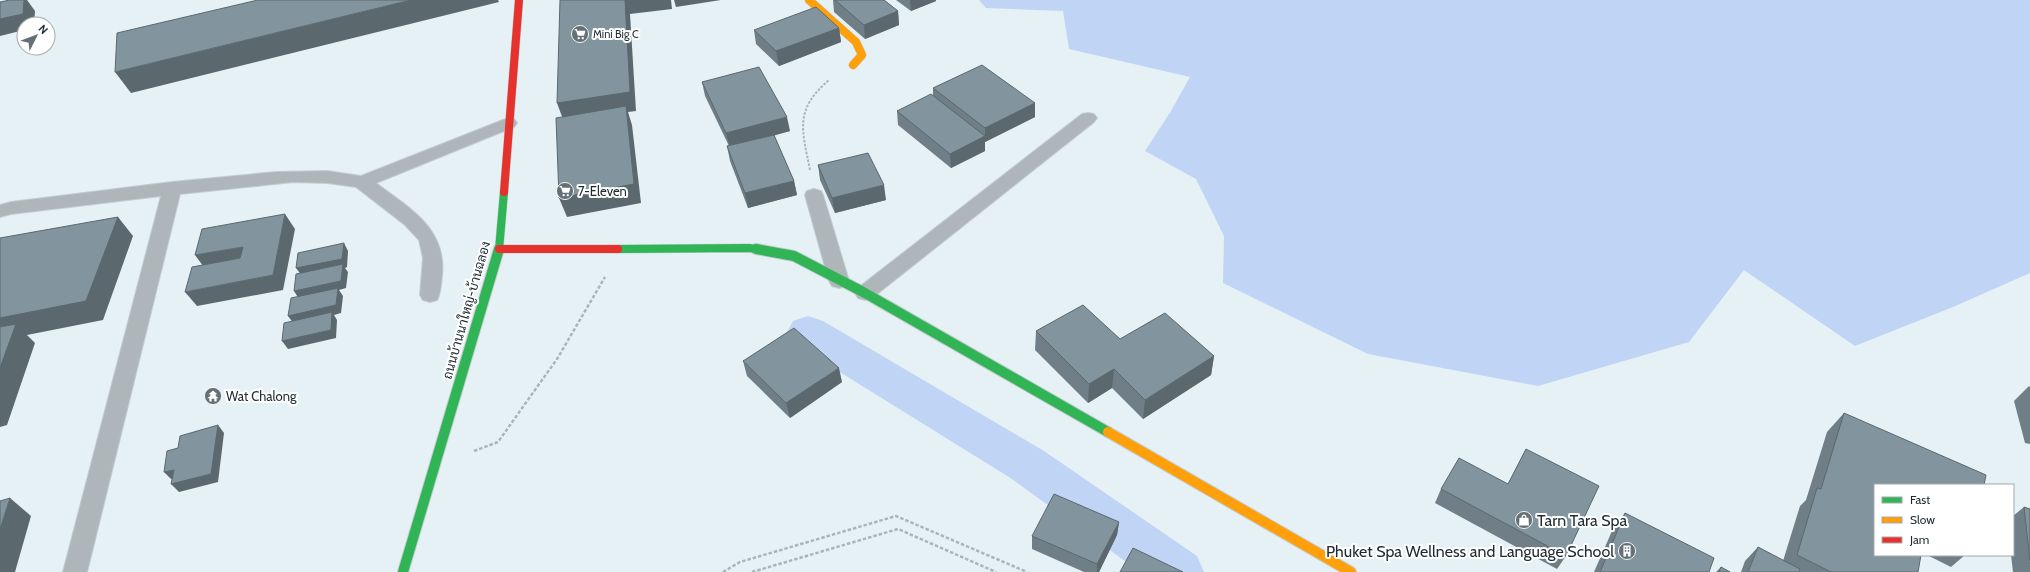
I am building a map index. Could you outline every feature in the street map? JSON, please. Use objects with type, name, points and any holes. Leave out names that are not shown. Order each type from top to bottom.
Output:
[{"type":"street","name":"ถนนบ้านนาใหญ่-บ้านฉลอง","points":[[403,572],[499,249],[519,0]]},
{"type":"street","points":[[809,0],[856,42],[862,55],[853,65]]},
{"type":"street","points":[[499,249],[749,248],[794,256],[839,281],[865,293],[1350,572]]},
{"type":"lane","points":[[865,293],[1088,118]]},
{"type":"lane","points":[[362,182],[508,123]]},
{"type":"lane","points":[[0,211],[11,208],[172,188],[309,175],[342,177],[362,182],[422,228],[431,245],[433,261],[430,295]]},
{"type":"lane","points":[[75,572],[172,188]]},
{"type":"lane","points":[[814,195],[839,281]]},
{"type":"path","points":[[814,195],[804,139],[803,111],[809,98],[818,88],[853,65]]},
{"type":"path","points":[[434,466],[498,442],[557,359],[622,248]]},
{"type":"path","points":[[723,572],[740,562],[896,516],[1028,572]]},
{"type":"path","points":[[752,572],[898,529],[996,572]]},
{"type":"water","points":[[979,0],[2030,0],[2030,273],[1953,307],[1855,346],[1744,270],[1689,342],[1538,386],[1368,354],[1223,283],[1224,236],[1196,179],[1145,151],[1171,111],[1190,77],[1069,49],[1063,11],[986,8]]},
{"type":"building","points":[[24,0],[23,14],[0,19],[0,2]]},
{"type":"building","points":[[258,0],[411,0],[115,72],[117,33]]},
{"type":"building","points":[[560,0],[625,0],[630,92],[557,103]]},
{"type":"building","points":[[835,0],[884,0],[898,11],[864,25]]},
{"type":"building","points":[[816,7],[839,28],[776,51],[754,30]]},
{"type":"building","points":[[982,65],[1035,103],[985,128],[933,88]]},
{"type":"building","points":[[759,67],[787,117],[726,133],[702,82]]},
{"type":"building","points":[[931,94],[985,136],[950,154],[897,111]]},
{"type":"building","points":[[626,106],[634,184],[559,198],[556,118]]},
{"type":"building","points":[[774,135],[794,181],[745,193],[727,146]]},
{"type":"building","points":[[868,153],[884,185],[832,198],[818,165]]},
{"type":"building","points":[[285,214],[273,275],[185,292],[192,267],[240,258],[243,247],[195,255],[202,229]]},
{"type":"building","points":[[118,217],[86,301],[0,318],[0,238]]},
{"type":"building","points":[[344,243],[342,259],[296,268],[298,253]]},
{"type":"building","points":[[343,264],[341,281],[294,291],[296,274]]},
{"type":"building","points":[[338,288],[336,305],[288,316],[291,298]]},
{"type":"building","points":[[1083,305],[1120,339],[1165,313],[1214,356],[1145,400],[1114,369],[1089,384],[1036,331]]},
{"type":"building","points":[[332,312],[331,330],[282,341],[284,323]]},
{"type":"building","points":[[16,324],[0,368],[0,327]]},
{"type":"building","points":[[794,328],[839,368],[786,403],[743,361]]},
{"type":"building","points":[[1844,413],[1986,475],[1984,484],[1874,484],[1874,556],[1921,556],[1918,572],[1831,572],[1797,555],[1817,488],[1821,489]]},
{"type":"building","points":[[218,425],[211,474],[171,484],[174,470],[164,472],[167,451],[178,448],[180,436]]},
{"type":"building","points":[[1526,449],[1599,486],[1566,556],[1441,489],[1459,458],[1508,484]]},
{"type":"building","points":[[1054,494],[1119,522],[1097,564],[1032,536]]},
{"type":"building","points":[[10,498],[0,529],[0,501]]},
{"type":"building","points":[[2024,507],[2030,509],[2030,561]]},
{"type":"building","points":[[1625,513],[1714,558],[1709,572],[1600,572]]},
{"type":"building","points":[[1758,547],[1800,569],[1799,572],[1748,572]]},
{"type":"building","points":[[1133,548],[1183,572],[1120,572]]},
{"type":"building","points":[[1721,567],[1730,572],[1719,572]]},
{"type":"waterway","points":[[808,332],[1028,465],[1179,572]]},
{"type":"traffic: fast","points":[[403,572],[499,249],[504,192]]},
{"type":"traffic: fast","points":[[618,249],[749,248],[794,256],[865,293],[1108,432]]},
{"type":"traffic: slow","points":[[809,0],[856,42],[862,55],[853,65]]},
{"type":"traffic: slow","points":[[1108,432],[1351,572]]},
{"type":"traffic: jam","points":[[504,192],[519,0]]},
{"type":"traffic: jam","points":[[499,249],[618,249]]},
{"type":"place","name":"Mini Big C","points":[[580,34]]},
{"type":"place","name":"7-Eleven","points":[[565,191]]},
{"type":"place","name":"Wat Chalong","points":[[213,396]]},
{"type":"place","name":"Tarn Tara Spa","points":[[1524,520]]},
{"type":"place","name":"Phuket Spa Wellness and Language School","points":[[1627,551]]}]
